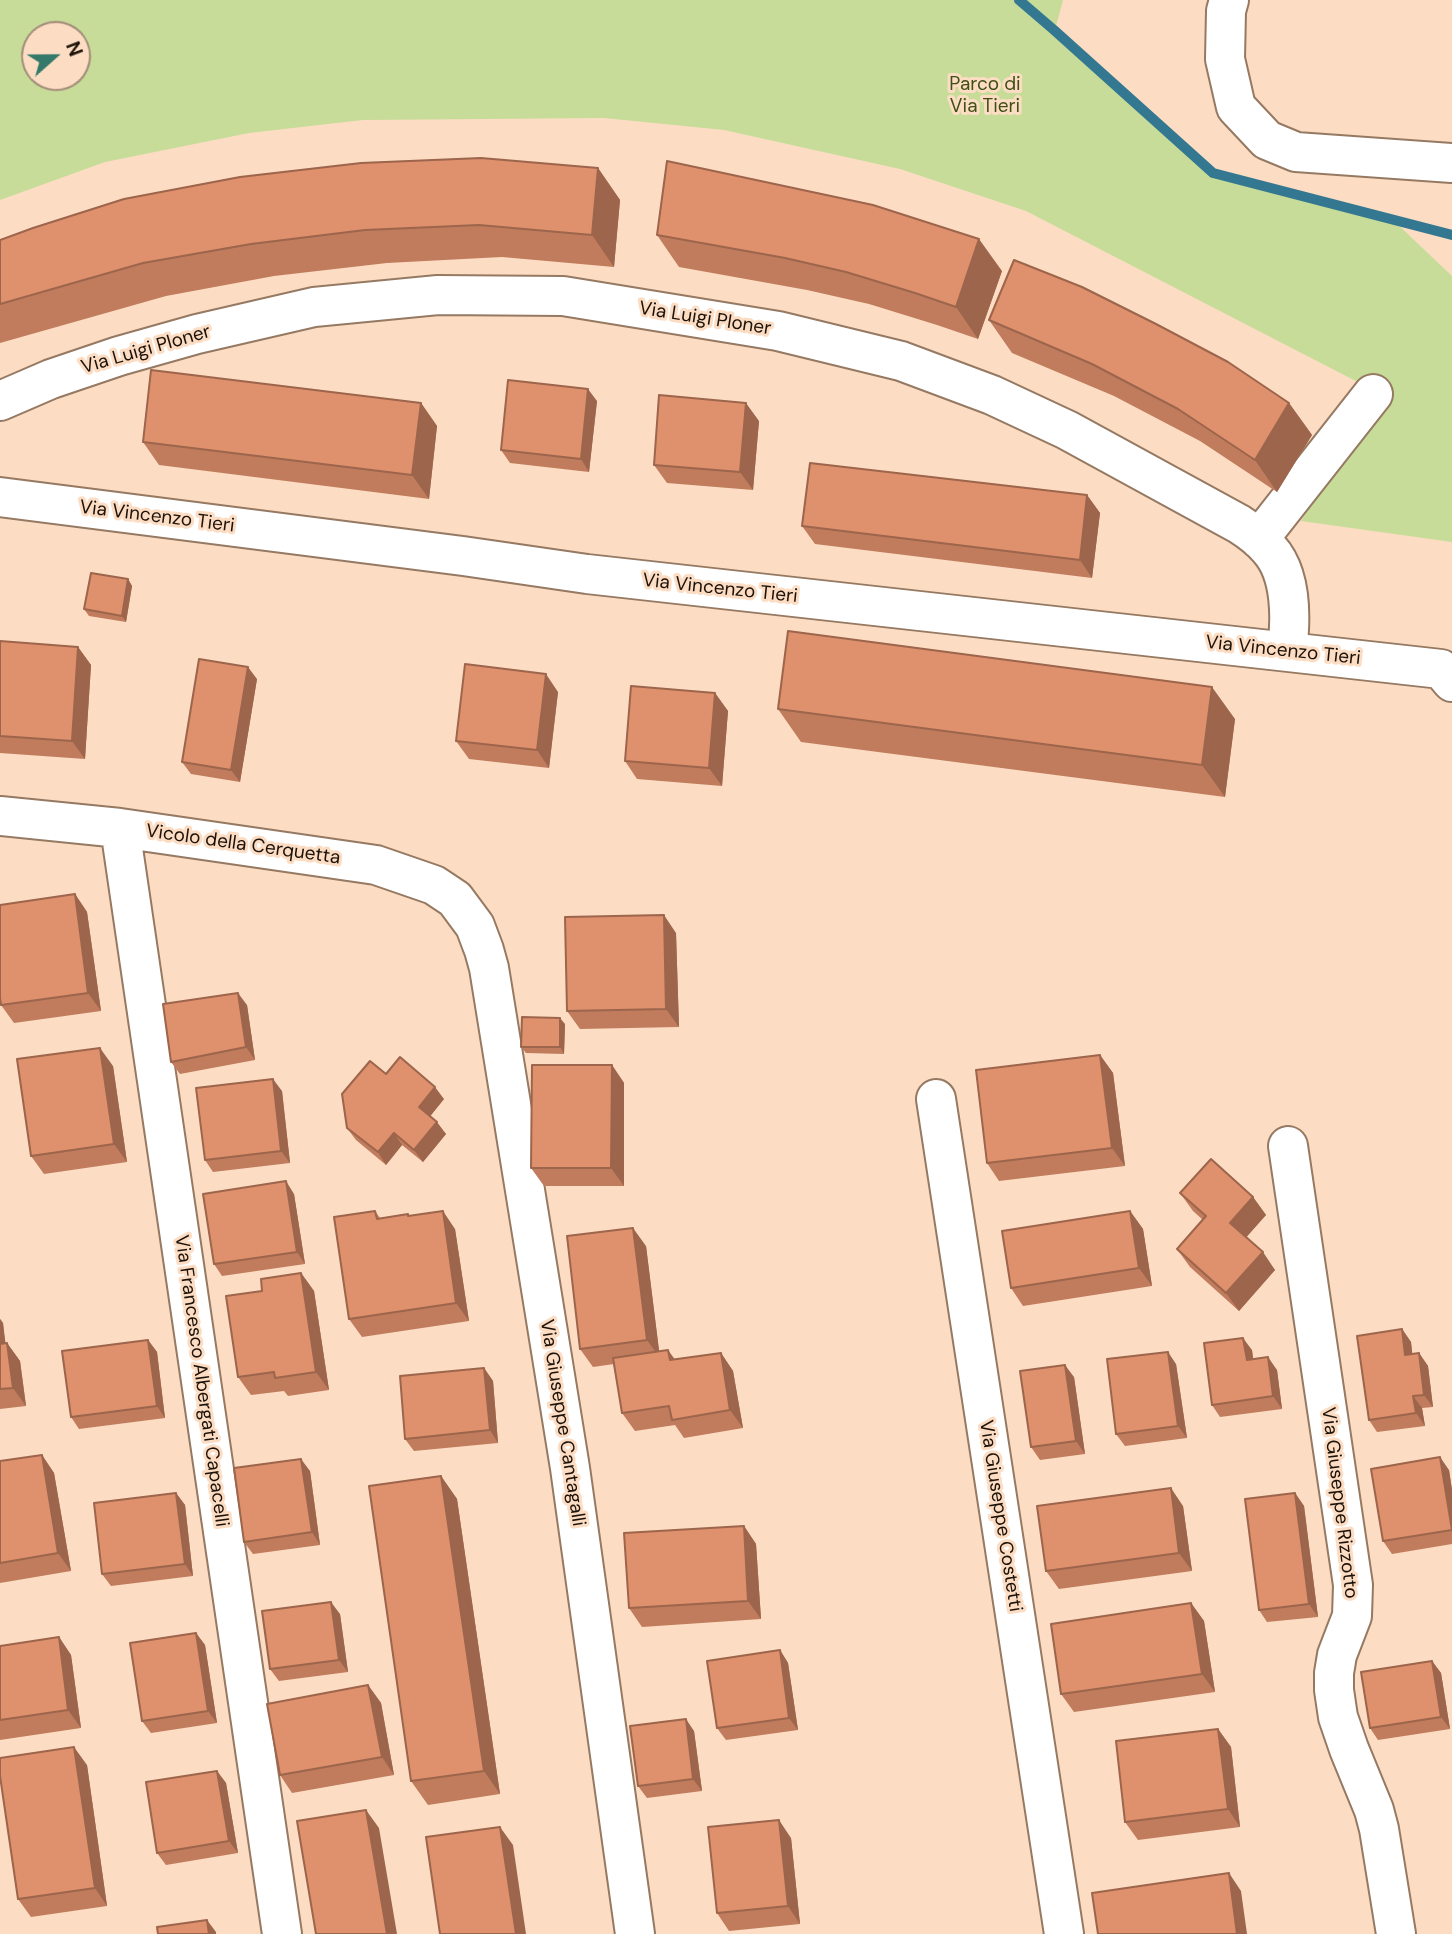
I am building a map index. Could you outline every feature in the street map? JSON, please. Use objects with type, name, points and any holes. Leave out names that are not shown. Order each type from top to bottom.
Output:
[{"type":"street","points":[[1229,0],[1226,11],[1225,59],[1236,107],[1267,140],[1296,152],[1452,163]]},
{"type":"street","name":"Via Luigi Ploner","points":[[0,401],[51,379],[197,334],[314,307],[438,295],[564,296],[778,331],[901,361],[992,395],[1067,430],[1240,524],[1259,539],[1277,560],[1290,613],[1287,651]]},
{"type":"street","points":[[1259,539],[1373,394]]},
{"type":"street","name":"Via Vincenzo Tieri","points":[[0,497],[587,574],[1448,671]]},
{"type":"street","name":"Vicolo della Cerquetta","points":[[0,816],[120,828],[376,865],[434,885],[455,899],[470,917]]},
{"type":"street","name":"Via Francesco Albergati Capacelli","points":[[120,828],[282,1934]]},
{"type":"street","name":"Via Giuseppe Cantagalli","points":[[470,917],[479,934],[489,968],[570,1468],[635,1934]]},
{"type":"street","name":"Via Giuseppe Costetti","points":[[936,1099],[1064,1934]]},
{"type":"street","name":"Via Giuseppe Rizzotto","points":[[1288,1146],[1353,1585],[1352,1616],[1337,1655],[1334,1674],[1336,1704],[1349,1749],[1365,1785],[1379,1829],[1396,1934]]},
{"type":"green space","name":"Parco di Via Tieri","points":[[0,0],[1063,0],[1055,30],[1212,173],[1392,219],[1452,276],[1452,542],[1301,521],[1379,393],[1026,211],[900,169],[724,130],[604,118],[363,120],[249,133],[105,162],[0,200]]},
{"type":"building","points":[[481,158],[598,168],[592,235],[479,225],[365,230],[251,244],[143,263],[0,304],[0,240],[124,199],[240,177],[361,163]]},
{"type":"building","points":[[667,161],[873,205],[979,239],[956,307],[846,272],[657,235]]},
{"type":"building","points":[[1014,260],[1082,287],[1156,324],[1228,362],[1289,403],[1255,460],[1178,409],[1092,364],[989,320]]},
{"type":"building","points":[[151,370],[421,403],[412,475],[143,442]]},
{"type":"building","points":[[508,380],[588,389],[581,459],[501,450]]},
{"type":"building","points":[[659,395],[746,403],[740,472],[654,465]]},
{"type":"building","points":[[810,463],[1087,495],[1080,560],[802,526]]},
{"type":"building","points":[[91,573],[128,579],[122,616],[84,609]]},
{"type":"building","points":[[788,631],[1212,687],[1202,765],[778,709]]},
{"type":"building","points":[[0,641],[78,647],[72,741],[0,736]]},
{"type":"building","points":[[199,659],[248,667],[231,770],[182,762]]},
{"type":"building","points":[[465,664],[546,674],[537,750],[456,741]]},
{"type":"building","points":[[631,686],[715,693],[709,768],[625,761]]},
{"type":"building","points":[[75,894],[88,993],[1,1005],[0,905]]},
{"type":"building","points":[[664,915],[666,1009],[567,1011],[565,917]]},
{"type":"building","points":[[238,993],[246,1047],[171,1062],[163,1004]]},
{"type":"building","points":[[522,1017],[560,1018],[560,1047],[521,1047]]},
{"type":"building","points":[[100,1048],[114,1144],[31,1156],[17,1059]]},
{"type":"building","points":[[1100,1055],[1112,1148],[987,1163],[976,1070]]},
{"type":"building","points":[[400,1057],[435,1087],[419,1107],[437,1122],[414,1150],[394,1133],[378,1152],[347,1128],[342,1094],[370,1061],[386,1074]]},
{"type":"building","points":[[532,1065],[612,1065],[611,1168],[531,1168]]},
{"type":"building","points":[[273,1079],[281,1151],[205,1160],[196,1088]]},
{"type":"building","points":[[1211,1159],[1253,1197],[1230,1223],[1263,1252],[1226,1293],[1177,1249],[1206,1216],[1180,1193]]},
{"type":"building","points":[[286,1181],[297,1252],[214,1264],[203,1194]]},
{"type":"building","points":[[375,1211],[377,1219],[443,1211],[456,1303],[349,1319],[334,1217]]},
{"type":"building","points":[[1130,1211],[1139,1268],[1011,1288],[1002,1231]]},
{"type":"building","points":[[633,1228],[647,1340],[580,1349],[567,1236]]},
{"type":"building","points":[[301,1273],[316,1372],[275,1378],[274,1372],[238,1377],[226,1296],[262,1291],[261,1279]]},
{"type":"building","points":[[1402,1329],[1405,1355],[1419,1353],[1424,1395],[1413,1396],[1416,1413],[1369,1420],[1357,1336]]},
{"type":"building","points":[[1243,1338],[1247,1360],[1268,1357],[1273,1396],[1212,1405],[1204,1343]]},
{"type":"building","points":[[148,1340],[157,1406],[71,1417],[62,1351]]},
{"type":"building","points":[[7,1343],[13,1388],[0,1389],[0,1344]]},
{"type":"building","points":[[668,1350],[670,1360],[721,1353],[730,1410],[672,1420],[669,1406],[622,1413],[613,1358]]},
{"type":"building","points":[[1168,1352],[1178,1426],[1116,1434],[1107,1359]]},
{"type":"building","points":[[1065,1365],[1076,1441],[1031,1447],[1020,1371]]},
{"type":"building","points":[[484,1368],[490,1430],[405,1439],[400,1376]]},
{"type":"building","points":[[42,1455],[58,1553],[0,1563],[0,1461]]},
{"type":"building","points":[[1440,1457],[1452,1530],[1383,1541],[1371,1469]]},
{"type":"building","points":[[301,1459],[312,1532],[244,1542],[234,1468]]},
{"type":"building","points":[[441,1476],[484,1771],[411,1781],[369,1486]]},
{"type":"building","points":[[1171,1488],[1179,1553],[1046,1571],[1037,1506]]},
{"type":"building","points":[[176,1493],[185,1564],[102,1574],[94,1503]]},
{"type":"building","points":[[1295,1493],[1309,1604],[1259,1610],[1245,1499]]},
{"type":"building","points":[[744,1526],[748,1601],[629,1608],[624,1533]]},
{"type":"building","points":[[331,1602],[339,1660],[270,1669],[262,1611]]},
{"type":"building","points":[[1191,1603],[1202,1674],[1061,1694],[1051,1624]]},
{"type":"building","points":[[196,1633],[208,1711],[142,1721],[130,1643]]},
{"type":"building","points":[[59,1637],[68,1710],[0,1720],[0,1646]]},
{"type":"building","points":[[780,1650],[789,1718],[717,1728],[707,1661]]},
{"type":"building","points":[[1432,1661],[1441,1717],[1370,1728],[1361,1672]]},
{"type":"building","points":[[368,1685],[382,1757],[280,1775],[267,1704]]},
{"type":"building","points":[[686,1719],[693,1779],[638,1786],[630,1726]]},
{"type":"building","points":[[1218,1729],[1228,1809],[1125,1822],[1116,1741]]},
{"type":"building","points":[[74,1747],[95,1888],[18,1899],[0,1776],[0,1758]]},
{"type":"building","points":[[217,1771],[229,1841],[157,1853],[146,1782]]},
{"type":"building","points":[[366,1810],[387,1934],[316,1934],[297,1821]]},
{"type":"building","points":[[779,1820],[788,1906],[717,1913],[708,1827]]},
{"type":"building","points":[[500,1827],[516,1934],[440,1934],[426,1837]]},
{"type":"building","points":[[1229,1873],[1237,1934],[1098,1934],[1092,1893]]},
{"type":"building","points":[[207,1920],[209,1934],[158,1934],[157,1927]]},
{"type":"waterway","points":[[1019,0],[1213,173],[1452,235]]}]
